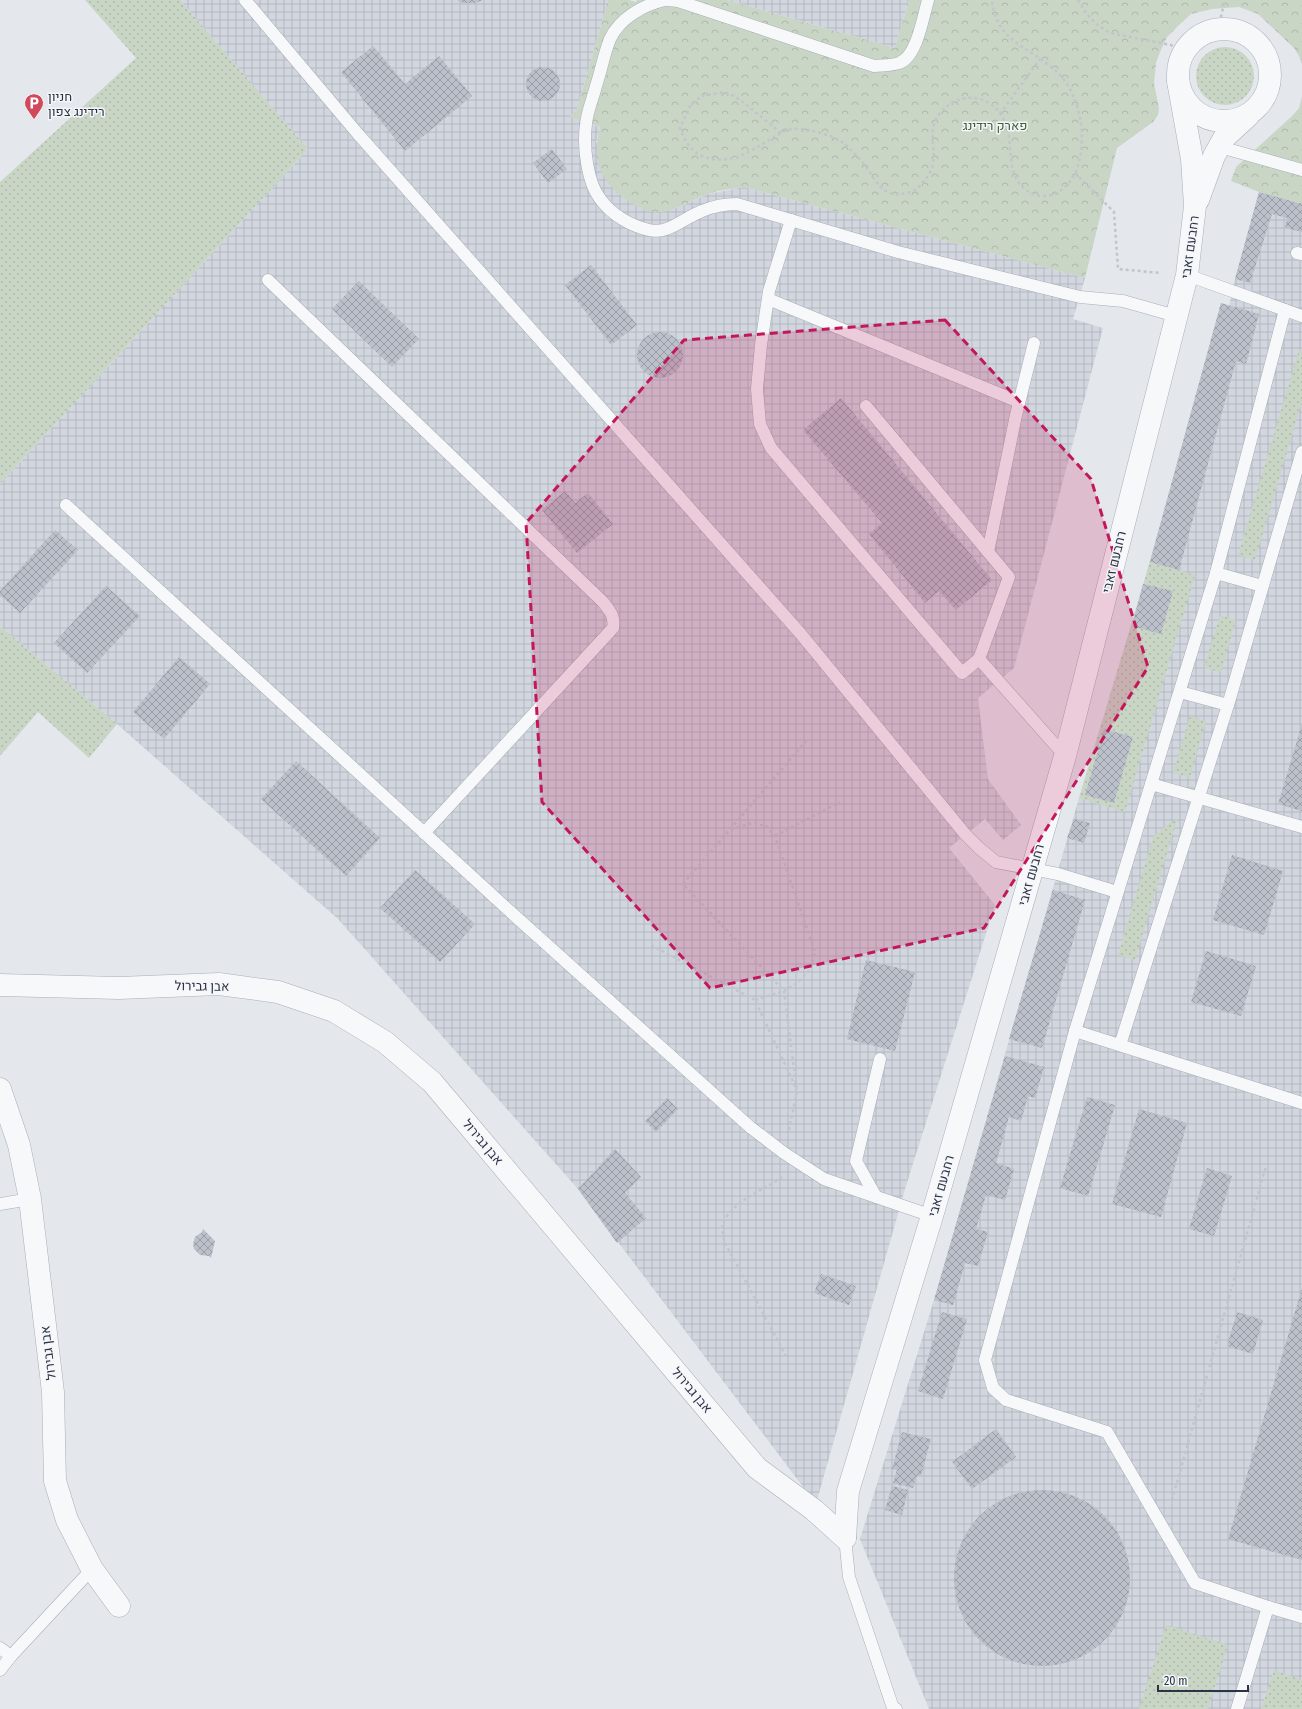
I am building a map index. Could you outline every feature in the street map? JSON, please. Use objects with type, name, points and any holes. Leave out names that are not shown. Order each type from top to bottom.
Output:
[{"type":"street","points":[[1218,30],[1231,30],[1244,33],[1255,41],[1264,51],[1269,64],[1270,77],[1268,90],[1262,103],[1252,112],[1240,119],[1226,121],[1212,120],[1189,106],[1181,94],[1178,81],[1179,66],[1183,53],[1192,42],[1204,34],[1218,30]]},
{"type":"street","name":"רחבעם זאבי","points":[[845,1538],[848,1491],[932,1216],[1065,756],[1187,275],[1195,206],[1192,159],[1178,81]]},
{"type":"street","name":"רחבעם זאבי","points":[[1195,206],[1214,156],[1224,138],[1252,112]]},
{"type":"street","name":"אבן גבירול","points":[[0,985],[119,988],[220,984],[271,991],[334,1011],[385,1042],[432,1082],[757,1468],[814,1510],[845,1538]]},
{"type":"street","name":"אבן גבירול","points":[[0,1089],[19,1145],[30,1199],[53,1392],[55,1482],[66,1520],[92,1568],[119,1606]]},
{"type":"lane","points":[[245,0],[358,134],[800,633],[965,834],[996,862],[1058,874],[1117,892]]},
{"type":"lane","points":[[928,0],[913,50],[907,59],[898,64],[874,66],[678,1],[666,0],[652,3],[639,9],[626,18],[610,39],[586,123],[585,143],[589,173],[601,200],[621,219],[651,231],[668,229],[702,210],[724,204],[737,204],[898,252],[1080,297],[1123,301],[1176,316]]},
{"type":"lane","points":[[1220,146],[1302,170]]},
{"type":"lane","points":[[791,220],[768,299],[761,345],[757,389],[760,424],[771,448],[962,673],[979,659],[1009,577],[866,406]]},
{"type":"lane","points":[[1187,275],[1302,316]]},
{"type":"lane","points":[[268,280],[603,602],[611,612],[614,620],[613,628],[424,833]]},
{"type":"lane","points":[[768,299],[1019,402]]},
{"type":"lane","points":[[1285,310],[1216,573],[1075,1031],[985,1360],[993,1388],[1006,1400],[1107,1432],[1195,1583],[1302,1617]]},
{"type":"lane","points":[[988,552],[1019,402],[1034,343]]},
{"type":"lane","points":[[1120,1045],[1228,705],[1302,452]]},
{"type":"lane","points":[[66,505],[424,833],[739,1117],[784,1153],[824,1179],[932,1216]]},
{"type":"lane","points":[[1216,573],[1262,586]]},
{"type":"lane","points":[[979,659],[1065,756]]},
{"type":"lane","points":[[1180,692],[1228,705]]},
{"type":"lane","points":[[1151,784],[1302,827]]},
{"type":"lane","points":[[1075,1031],[1302,1103]]},
{"type":"lane","points":[[876,1197],[856,1161],[880,1059]]},
{"type":"lane","points":[[0,1204],[30,1199]]},
{"type":"lane","points":[[845,1538],[849,1576],[893,1708],[896,1709]]},
{"type":"lane","points":[[0,1670],[10,1656],[92,1568]]},
{"type":"lane","points":[[1237,1709],[1268,1607]]},
{"type":"lane","points":[[0,1648],[10,1656]]},
{"type":"path","points":[[781,133],[743,102],[724,92],[702,96],[691,104],[680,128],[684,140],[692,151],[705,158],[720,161],[733,159],[789,129],[808,130],[841,141],[864,165],[873,180],[882,190],[893,194],[901,194],[911,192],[919,187],[932,168],[935,155],[932,133],[934,121],[951,103],[962,98],[972,96],[993,105],[1000,114],[1006,125],[1013,172],[1025,190],[1034,195],[1043,196],[1055,194],[1066,187],[1075,173],[1081,152],[1083,137],[1080,117],[1074,96],[1057,72],[1040,59],[1018,46],[1005,34],[997,20],[993,9],[992,0]]},
{"type":"path","points":[[1078,0],[1086,13],[1096,24],[1110,33],[1171,45],[1183,53]]},
{"type":"path","points":[[1218,30],[1225,0]]},
{"type":"path","points":[[1000,114],[1040,59]]},
{"type":"path","points":[[1075,173],[1114,212],[1118,269],[1187,275]]},
{"type":"path","points":[[784,1153],[797,1091],[784,991],[683,884],[806,741]]},
{"type":"path","points":[[775,836],[840,802]]},
{"type":"path","points":[[731,829],[753,823],[766,826],[775,836],[815,952],[811,969],[797,983],[784,991],[755,1000]]},
{"type":"path","points":[[652,945],[755,1000],[797,1091]]},
{"type":"path","points":[[786,1356],[725,1243],[722,1232],[723,1222],[734,1209],[801,1164]]},
{"type":"path","points":[[1164,1530],[1266,1166]]},
{"type":"highlighted area","points":[[945,320],[1091,479],[1148,667],[984,928],[710,988],[542,802],[526,523],[684,340]]},
{"type":"shaded area","points":[[180,0],[608,0],[577,110],[586,123],[600,127],[596,142],[677,208],[708,194],[744,187],[1085,278],[1073,319],[1103,328],[1014,668],[978,698],[988,779],[1021,825],[1003,840],[985,819],[949,848],[995,905],[905,1189],[816,1504],[578,1189],[338,919],[117,724],[0,626],[0,484],[308,149]]},
{"type":"shaded area","points":[[727,0],[909,0],[895,48]]},
{"type":"shaded area","points":[[1259,192],[1302,204],[1302,1709],[929,1709],[860,1539],[934,1300],[1079,798],[1132,626],[1221,303],[1229,306]]},
{"type":"green space","points":[[85,0],[180,0],[308,149],[0,484],[0,182],[136,58]]},
{"type":"green space","name":"פארק רידינג","points":[[608,0],[629,0],[636,2],[637,0],[727,0],[895,48],[909,0],[1302,0],[1302,65],[1294,48],[1258,14],[1239,7],[1212,9],[1191,14],[1179,25],[1167,37],[1156,63],[1154,83],[1159,109],[1158,115],[1153,122],[1117,148],[1085,278],[744,187],[712,193],[674,209],[660,212],[649,211],[631,203],[616,192],[609,184],[600,168],[597,149],[600,127],[569,116],[577,110]]},
{"type":"green space","points":[[1225,47],[1236,49],[1249,60],[1252,65],[1254,76],[1252,87],[1241,100],[1236,103],[1225,105],[1214,103],[1201,92],[1198,87],[1196,76],[1198,65],[1209,52],[1214,49]]},
{"type":"green space","points":[[1302,96],[1302,204],[1259,192],[1231,181],[1236,167],[1299,108]]},
{"type":"green space","points":[[1299,350],[1302,351],[1302,401],[1255,560],[1238,555]]},
{"type":"green space","points":[[1150,562],[1195,575],[1125,812],[1079,798]]},
{"type":"green space","points":[[1220,615],[1236,620],[1221,672],[1204,668]]},
{"type":"green space","points":[[0,626],[117,724],[89,758],[38,712],[0,756]]},
{"type":"green space","points":[[1190,716],[1206,721],[1190,778],[1173,773]]},
{"type":"green space","points":[[1177,819],[1135,960],[1118,955],[1153,837],[1169,823]]},
{"type":"green space","points":[[1166,1625],[1228,1645],[1208,1709],[1139,1709]]},
{"type":"green space","points":[[1274,1670],[1302,1680],[1302,1709],[1261,1709]]},
{"type":"building","points":[[457,0],[483,0],[475,3],[463,3]]},
{"type":"building","points":[[373,46],[405,84],[439,56],[472,96],[405,151],[341,72]]},
{"type":"building","points":[[546,67],[555,72],[559,77],[559,91],[555,96],[550,100],[540,101],[536,100],[527,91],[526,81],[527,77],[536,68]]},
{"type":"building","points":[[552,149],[567,169],[548,183],[533,163]]},
{"type":"building","points":[[1259,192],[1302,204],[1302,232],[1285,228],[1287,218],[1272,214],[1250,283],[1235,279]]},
{"type":"building","points":[[591,265],[637,325],[611,345],[565,285]]},
{"type":"building","points":[[359,281],[419,339],[392,367],[332,309]]},
{"type":"building","points":[[1221,303],[1259,314],[1246,364],[1236,361],[1179,570],[1150,562]]},
{"type":"building","points":[[660,332],[673,336],[679,342],[683,355],[679,368],[673,374],[660,378],[647,374],[641,368],[637,355],[641,342],[647,336]]},
{"type":"building","points":[[841,398],[992,580],[956,610],[939,591],[925,603],[869,534],[882,523],[803,430]]},
{"type":"building","points":[[565,491],[575,503],[588,493],[613,524],[577,553],[542,510]]},
{"type":"building","points":[[55,530],[78,550],[20,613],[0,595],[0,591]]},
{"type":"building","points":[[1143,584],[1173,591],[1161,634],[1132,626]]},
{"type":"building","points":[[106,586],[140,616],[87,673],[54,643]]},
{"type":"building","points":[[179,657],[210,684],[164,739],[133,712]]},
{"type":"building","points":[[1302,724],[1302,811],[1278,804]]},
{"type":"building","points":[[1104,729],[1133,737],[1114,803],[1085,795]]},
{"type":"building","points":[[296,761],[380,838],[346,876],[261,799]]},
{"type":"building","points":[[1074,819],[1090,823],[1084,843],[1067,838]]},
{"type":"building","points":[[1232,855],[1283,871],[1264,935],[1213,920]]},
{"type":"building","points":[[415,870],[475,924],[440,962],[380,908]]},
{"type":"building","points":[[1053,890],[1085,900],[1042,1048],[1009,1039]]},
{"type":"building","points":[[1206,951],[1256,966],[1241,1016],[1191,1002]]},
{"type":"building","points":[[866,960],[915,972],[895,1051],[847,1039]]},
{"type":"building","points":[[1005,1056],[1044,1067],[1035,1098],[1028,1096],[1021,1121],[1009,1117],[996,1163],[1014,1169],[1005,1200],[986,1195],[976,1229],[988,1232],[978,1266],[965,1263],[953,1305],[934,1300]]},
{"type":"building","points":[[1087,1097],[1115,1105],[1088,1196],[1060,1188]]},
{"type":"building","points":[[667,1098],[678,1109],[656,1132],[645,1121]]},
{"type":"building","points":[[1139,1109],[1187,1123],[1161,1217],[1112,1204]]},
{"type":"building","points":[[615,1149],[641,1177],[625,1193],[646,1218],[617,1243],[578,1189]]},
{"type":"building","points":[[1207,1168],[1232,1176],[1214,1236],[1189,1229]]},
{"type":"building","points":[[203,1229],[215,1241],[211,1258],[209,1256],[200,1255],[194,1249],[193,1244],[195,1237],[202,1232]]},
{"type":"building","points":[[821,1274],[856,1286],[849,1305],[814,1293]]},
{"type":"building","points":[[1302,1288],[1302,1560],[1228,1539]]},
{"type":"building","points":[[942,1312],[967,1319],[943,1399],[918,1391]]},
{"type":"building","points":[[1237,1312],[1263,1320],[1253,1354],[1227,1346]]},
{"type":"building","points":[[996,1429],[1016,1457],[972,1489],[952,1462]]},
{"type":"building","points":[[902,1432],[931,1439],[921,1476],[917,1475],[913,1488],[893,1483],[897,1470],[892,1469]]},
{"type":"building","points":[[892,1486],[908,1490],[902,1515],[885,1510]]},
{"type":"building","points":[[1051,1490],[1076,1496],[1084,1500],[1098,1510],[1110,1522],[1124,1544],[1129,1561],[1129,1595],[1124,1612],[1110,1634],[1098,1646],[1076,1660],[1059,1665],[1033,1666],[1008,1660],[1000,1656],[986,1646],[974,1634],[960,1612],[955,1595],[954,1569],[960,1544],[964,1536],[974,1522],[986,1510],[1008,1496],[1025,1491]]},
{"type":"place","name":"חניון רידינג צפון","points":[[34,120]]}]
